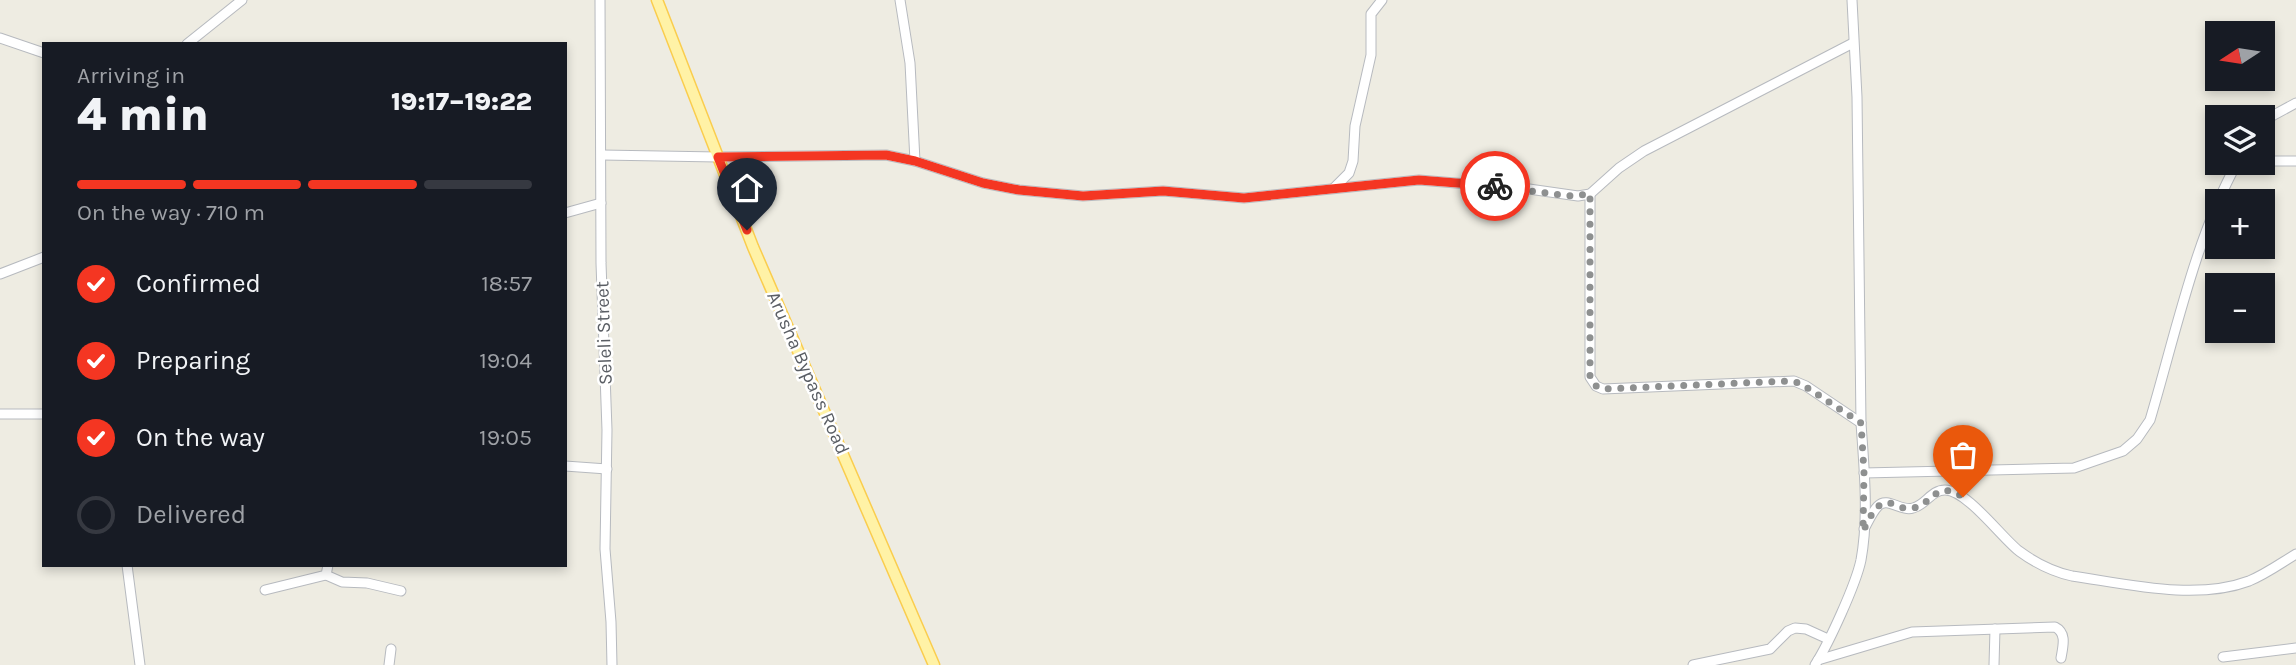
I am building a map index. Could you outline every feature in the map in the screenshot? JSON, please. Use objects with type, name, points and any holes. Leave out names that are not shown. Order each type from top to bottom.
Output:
[{"type":"main road","name":"Arusha Bypass Road","points":[[657,0],[765,275],[934,665]]},
{"type":"street","points":[[190,42],[243,0]]},
{"type":"street","name":"Seleli Street","points":[[600,0],[601,263],[607,469],[605,549],[612,665]]},
{"type":"street","points":[[900,0],[910,63],[915,161]]},
{"type":"street","points":[[1334,188],[1352,168],[1354,126],[1371,55],[1371,14],[1382,0]]},
{"type":"street","points":[[1817,662],[1857,575],[1863,531],[1857,97],[1852,0]]},
{"type":"street","points":[[0,38],[42,52]]},
{"type":"street","points":[[602,155],[886,155],[915,161],[983,183],[1019,190],[1083,196],[1163,191],[1244,198],[1419,180],[1529,189],[1568,196],[1590,194],[1619,168],[1644,151],[1853,43]]},
{"type":"street","points":[[2275,115],[2296,103]]},
{"type":"street","points":[[2275,161],[2296,161]]},
{"type":"street","points":[[1864,472],[2074,468],[2113,455],[2130,445],[2150,420],[2206,228],[2230,175]]},
{"type":"street","points":[[1590,194],[1590,377],[1596,386],[1603,389],[1794,382],[1806,386],[1861,423]]},
{"type":"street","points":[[567,212],[601,203]]},
{"type":"street","points":[[0,274],[42,258]]},
{"type":"street","points":[[0,414],[42,414]]},
{"type":"street","points":[[567,466],[607,469]]},
{"type":"street","points":[[1863,531],[1883,503],[1901,509],[1913,509],[1935,493],[1946,490],[1963,497],[2022,553],[2056,571],[2072,576],[2183,591],[2241,583],[2262,575],[2296,554]]},
{"type":"street","points":[[127,567],[140,665]]},
{"type":"street","points":[[265,590],[327,570],[342,582],[367,583],[401,591]]},
{"type":"street","points":[[1693,665],[1770,649],[1788,631],[1795,628],[1806,629],[1828,639]]},
{"type":"street","points":[[1817,662],[1912,632],[1995,629],[2058,628],[2063,636],[2061,658]]},
{"type":"street","points":[[1994,665],[1995,629]]},
{"type":"street","points":[[2223,657],[2296,648]]},
{"type":"street","points":[[389,665],[391,649]]},
{"type":"way so far","points":[[1495,186],[1568,196],[1590,194],[1590,377],[1599,388],[1788,381],[1800,383],[1861,423],[1863,531],[1883,503],[1901,509],[1913,509],[1935,493],[1946,490],[1963,497]]},
{"type":"route","points":[[747,230],[718,157],[886,155],[915,161],[983,183],[1019,190],[1083,196],[1163,191],[1244,198],[1419,180],[1495,186]]}]
